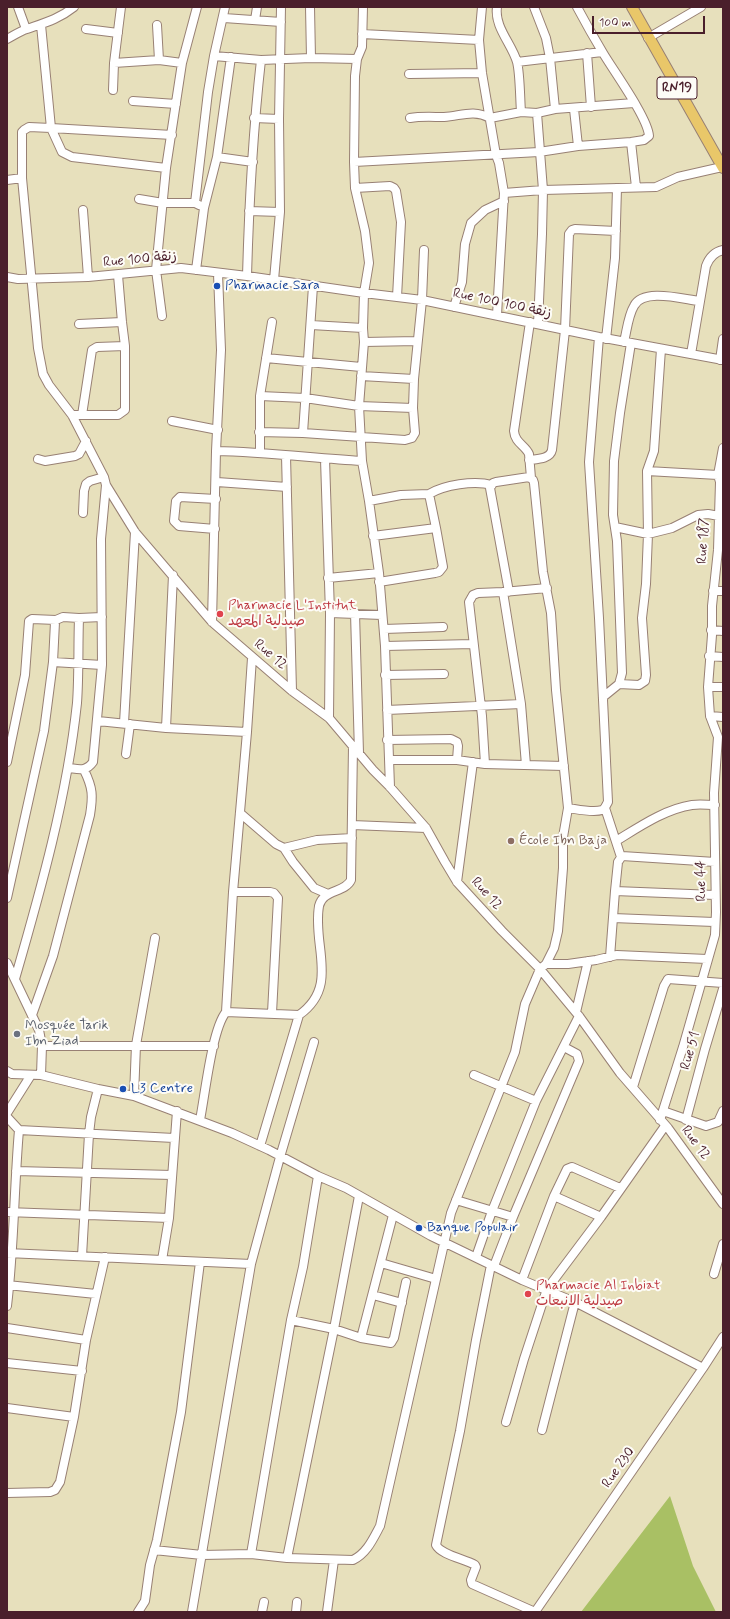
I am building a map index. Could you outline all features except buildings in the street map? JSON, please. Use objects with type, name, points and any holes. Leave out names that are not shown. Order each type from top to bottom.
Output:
[{"type":"main road","name":"RN19","points":[[632,7],[648,38],[722,167]]},
{"type":"street","points":[[18,7],[26,29]]},
{"type":"street","points":[[7,39],[26,29],[59,18],[74,7]]},
{"type":"street","points":[[113,90],[114,63],[121,7]]},
{"type":"street","points":[[162,316],[156,270],[162,203],[182,63],[197,7]]},
{"type":"street","points":[[195,203],[214,56],[224,18],[225,7]]},
{"type":"street","points":[[256,20],[257,7]]},
{"type":"street","points":[[274,280],[280,212],[279,119],[281,7]]},
{"type":"street","points":[[310,7],[311,58]]},
{"type":"street","points":[[363,7],[362,47],[356,59],[354,162],[355,188],[365,231],[369,263],[364,293],[364,342],[359,406],[362,461],[379,573],[384,629],[387,740],[390,760],[390,787]]},
{"type":"street","points":[[482,7],[479,40],[482,73],[504,197],[497,315]]},
{"type":"street","points":[[497,7],[496,15],[504,36],[517,62],[521,112]]},
{"type":"street","points":[[534,7],[546,38],[550,58],[555,109]]},
{"type":"street","points":[[354,162],[539,152],[578,146],[644,140],[649,136],[645,122],[602,52],[577,7]]},
{"type":"street","points":[[648,38],[701,7]]},
{"type":"street","points":[[224,18],[281,22]]},
{"type":"street","points":[[41,25],[51,128],[58,148],[66,155],[166,168]]},
{"type":"street","points":[[157,25],[159,60]]},
{"type":"street","points":[[86,29],[118,33]]},
{"type":"street","points":[[362,34],[479,40]]},
{"type":"street","points":[[517,62],[602,52]]},
{"type":"street","points":[[587,53],[591,106]]},
{"type":"street","points":[[214,56],[261,60],[311,58],[356,59]]},
{"type":"street","points":[[196,270],[204,208],[217,157],[231,57]]},
{"type":"street","points":[[114,63],[159,60],[182,63]]},
{"type":"street","points":[[247,276],[254,118],[261,60]]},
{"type":"street","points":[[409,74],[482,73]]},
{"type":"street","points":[[133,101],[176,104]]},
{"type":"street","points":[[410,118],[445,117],[462,113],[483,115],[490,118],[521,112],[537,113],[555,109],[574,109],[591,106],[634,103]]},
{"type":"street","points":[[574,109],[578,146]]},
{"type":"street","points":[[154,1550],[202,1555],[251,1554],[287,1558],[353,1560],[361,1556],[370,1545],[380,1526],[451,1214],[515,1052],[526,1004],[543,966],[554,948],[558,931],[564,837],[568,808],[556,690],[551,612],[543,572],[534,483],[531,478],[528,451],[516,441],[514,432],[534,323],[542,234],[543,190],[537,113]]},
{"type":"street","points":[[254,118],[279,119]]},
{"type":"street","name":"Rue 12","points":[[51,128],[30,128],[22,132],[22,178],[39,355],[43,374],[49,385],[72,415],[105,481],[135,532],[212,622],[252,658],[328,718],[372,770],[390,787],[426,828],[457,882],[502,931],[543,966],[577,1014],[633,1087],[663,1123],[723,1204]]},
{"type":"street","points":[[51,128],[172,135]]},
{"type":"street","points":[[631,142],[636,187]]},
{"type":"street","points":[[217,157],[253,162]]},
{"type":"street","points":[[454,307],[462,282],[466,244],[471,223],[485,210],[504,197],[543,190],[656,187],[678,177],[722,167]]},
{"type":"street","points":[[7,180],[22,178]]},
{"type":"street","points":[[355,188],[390,186],[396,191],[401,222],[397,297]]},
{"type":"street","points":[[568,808],[583,811],[601,810],[605,808],[608,802],[609,792],[589,462],[603,338],[615,258],[617,188]]},
{"type":"street","points":[[139,199],[162,203],[195,203],[204,208]]},
{"type":"street","points":[[83,210],[88,277]]},
{"type":"street","points":[[249,211],[280,212]]},
{"type":"street","points":[[530,460],[548,456],[552,452],[565,330],[570,232],[572,230],[580,229],[616,230]]},
{"type":"street","points":[[260,432],[303,433],[405,440],[412,438],[415,433],[413,408],[414,379],[422,300],[424,250]]},
{"type":"street","points":[[691,354],[706,266],[714,254],[723,250]]},
{"type":"street","name":"Rue 100 زنقة","points":[[7,278],[88,277],[181,268],[218,274],[274,280]]},
{"type":"street","points":[[212,622],[217,482],[216,451],[221,350],[218,274]]},
{"type":"street","points":[[72,415],[118,415],[125,410],[125,346],[118,275]]},
{"type":"street","name":"Rue 100 زنقة 100","points":[[274,280],[422,300],[627,343],[722,360]]},
{"type":"street","points":[[303,433],[313,286]]},
{"type":"street","points":[[604,697],[619,684],[622,673],[617,541],[613,508],[614,460],[631,310],[634,304],[641,298],[655,295],[699,301]]},
{"type":"street","points":[[79,324],[122,322]]},
{"type":"street","points":[[260,452],[260,396],[272,322]]},
{"type":"street","points":[[311,324],[363,328]]},
{"type":"street","points":[[722,360],[723,339]]},
{"type":"street","points":[[364,342],[417,341]]},
{"type":"street","points":[[82,416],[92,350],[97,347],[125,346]]},
{"type":"street","points":[[619,684],[639,685],[645,681],[646,676],[642,618],[646,584],[648,534],[647,471],[654,451],[661,349]]},
{"type":"street","points":[[266,358],[362,367]]},
{"type":"street","points":[[361,376],[414,379]]},
{"type":"street","points":[[260,396],[305,398],[359,406],[413,408]]},
{"type":"street","points":[[172,421],[218,430]]},
{"type":"street","points":[[38,459],[45,461],[75,456],[79,454],[86,441]]},
{"type":"street","name":"Rue 187","points":[[711,632],[713,590],[720,550],[719,516],[721,494],[718,475],[723,448]]},
{"type":"street","points":[[216,451],[260,452],[286,456],[362,461]]},
{"type":"street","points":[[286,456],[292,691]]},
{"type":"street","points":[[325,459],[330,612],[328,718]]},
{"type":"street","points":[[647,471],[718,475]]},
{"type":"street","points":[[526,765],[521,704],[491,494],[492,486],[496,482],[507,479],[531,478]]},
{"type":"street","points":[[68,768],[84,770],[93,762],[102,665],[101,538],[105,481],[90,481],[86,484],[84,491],[83,513]]},
{"type":"street","points":[[217,482],[287,487]]},
{"type":"street","points":[[369,501],[401,495],[429,494],[449,487],[469,483],[479,482],[492,486]]},
{"type":"street","points":[[379,582],[435,573],[442,570],[443,563],[429,494]]},
{"type":"street","points":[[215,529],[179,526],[174,521],[176,501],[180,497],[216,499]]},
{"type":"street","points":[[615,527],[648,534],[672,528],[698,515],[708,514],[719,516]]},
{"type":"street","points":[[374,536],[436,528]]},
{"type":"street","points":[[126,754],[135,532]]},
{"type":"street","points":[[328,578],[379,573]]},
{"type":"street","points":[[166,728],[173,576]]},
{"type":"street","points":[[485,764],[481,706],[469,602],[470,598],[478,593],[547,588]]},
{"type":"street","points":[[713,590],[723,591]]},
{"type":"street","points":[[330,612],[382,615]]},
{"type":"street","points":[[355,613],[359,753]]},
{"type":"street","points":[[7,762],[25,675],[29,620],[102,617]]},
{"type":"street","points":[[15,979],[40,892],[68,768],[77,702],[78,618]]},
{"type":"street","points":[[7,898],[44,731],[54,662],[54,627],[56,620]]},
{"type":"street","points":[[384,629],[443,627]]},
{"type":"street","points":[[711,632],[723,631]]},
{"type":"street","name":"Rue 44","points":[[506,1422],[524,1358],[547,1289],[601,1217],[663,1123],[663,1111],[714,935],[714,922],[720,914],[715,895],[719,825],[715,805],[719,793],[720,736],[710,716],[708,687],[711,632]]},
{"type":"street","points":[[385,646],[473,644]]},
{"type":"street","points":[[710,656],[723,657]]},
{"type":"street","points":[[200,1120],[214,1046],[220,1022],[226,1012],[232,892],[247,732],[252,658]]},
{"type":"street","points":[[54,662],[102,665]]},
{"type":"street","points":[[385,675],[444,674]]},
{"type":"street","points":[[708,687],[723,687]]},
{"type":"street","points":[[386,710],[521,704]]},
{"type":"street","points":[[710,716],[723,717]]},
{"type":"street","points":[[98,721],[166,728],[247,732]]},
{"type":"street","points":[[387,740],[451,739],[457,742],[457,760]]},
{"type":"street","points":[[260,1146],[299,1015],[311,1006],[320,989],[319,907],[323,899],[328,894],[346,886],[351,880],[353,746]]},
{"type":"street","points":[[390,760],[457,760],[485,764],[564,766]]},
{"type":"street","points":[[457,882],[473,762]]},
{"type":"street","points":[[32,1015],[53,956],[90,815],[93,795],[91,784],[84,770]]},
{"type":"street","points":[[616,841],[647,822],[673,811],[693,805],[715,805]]},
{"type":"street","points":[[605,808],[621,857],[618,862],[610,957]]},
{"type":"street","points":[[240,813],[276,844],[284,848],[314,888],[328,894]]},
{"type":"street","points":[[352,825],[426,828]]},
{"type":"street","points":[[284,848],[317,840],[352,838]]},
{"type":"street","points":[[621,857],[718,858]]},
{"type":"street","points":[[615,891],[715,895]]},
{"type":"street","points":[[232,892],[270,892],[274,893],[278,898],[272,1013]]},
{"type":"street","points":[[613,918],[714,922]]},
{"type":"street","points":[[714,935],[723,931]]},
{"type":"street","points":[[134,1096],[136,1045],[155,938]]},
{"type":"street","points":[[543,966],[568,964],[624,955],[707,959]]},
{"type":"street","points":[[476,1258],[492,1210],[536,1101],[564,1047],[577,1014],[588,961]]},
{"type":"street","points":[[7,963],[39,1030],[42,1046],[41,1075]]},
{"type":"street","points":[[633,1087],[666,981],[671,978],[723,983]]},
{"type":"street","name":"Rue 51","points":[[686,1120],[723,989]]},
{"type":"street","points":[[226,1012],[299,1015]]},
{"type":"street","points":[[192,1612],[251,1264],[280,1157],[314,1042]]},
{"type":"street","points":[[42,1046],[214,1046]]},
{"type":"street","points":[[535,1612],[472,1584],[471,1580],[476,1567],[475,1565],[447,1553],[438,1548],[436,1544],[460,1431],[476,1340],[493,1266],[579,1061],[577,1054],[564,1047]]},
{"type":"street","points":[[7,1071],[12,1074],[41,1075],[134,1096],[200,1120],[260,1146],[359,1196],[444,1242],[522,1280],[547,1289],[575,1302],[703,1368]]},
{"type":"street","points":[[7,1112],[31,1075]]},
{"type":"street","points":[[474,1075],[536,1101]]},
{"type":"street","points":[[82,1256],[88,1173],[89,1134],[98,1089]]},
{"type":"street","points":[[162,1260],[169,1218],[177,1111]]},
{"type":"street","points":[[663,1111],[706,1126],[711,1126],[718,1122],[723,1112]]},
{"type":"street","points":[[7,1117],[19,1130],[174,1138]]},
{"type":"street","points":[[7,1306],[10,1212],[16,1171],[19,1130]]},
{"type":"street","points":[[522,1280],[554,1196],[566,1170],[571,1167],[620,1188]]},
{"type":"street","points":[[16,1171],[172,1175]]},
{"type":"street","points":[[251,1554],[291,1320],[303,1267],[318,1176]]},
{"type":"street","points":[[287,1558],[334,1330],[359,1196]]},
{"type":"street","points":[[554,1196],[601,1217]]},
{"type":"street","points":[[456,1200],[513,1217]]},
{"type":"street","points":[[10,1212],[169,1218]]},
{"type":"street","points":[[361,1338],[393,1215]]},
{"type":"street","points":[[714,1274],[723,1244]]},
{"type":"street","points":[[9,1253],[251,1264]]},
{"type":"street","points":[[7,1493],[50,1492],[58,1487],[74,1417],[86,1340],[106,1257]]},
{"type":"street","points":[[138,1612],[145,1601],[150,1565],[181,1412],[200,1262]]},
{"type":"street","points":[[381,1264],[436,1279]]},
{"type":"street","points":[[291,1320],[361,1338],[392,1343],[406,1282]]},
{"type":"street","points":[[8,1285],[96,1294]]},
{"type":"street","points":[[373,1295],[402,1303]]},
{"type":"street","points":[[542,1430],[575,1302]]},
{"type":"street","points":[[7,1328],[86,1340]]},
{"type":"street","name":"Rue 230","points":[[535,1612],[723,1337]]},
{"type":"street","points":[[7,1363],[82,1370]]},
{"type":"street","points":[[7,1408],[74,1417]]},
{"type":"street","points":[[327,1612],[334,1560]]},
{"type":"street","points":[[262,1612],[264,1602]]},
{"type":"street","points":[[296,1612],[297,1602]]},
{"type":"green space","points":[[670,1496],[693,1566],[716,1612],[581,1612]]},
{"type":"place","name":"Pharmacie Sara","points":[[217,286]]},
{"type":"place","name":"Pharmacie L'Institut صيدلية المعهد","points":[[220,614]]},
{"type":"place","name":"École Ibn Baja","points":[[511,841]]},
{"type":"place","name":"Mosquée Tarik Ibn Ziad","points":[[17,1034]]},
{"type":"place","name":"L3 Centre","points":[[123,1089]]},
{"type":"place","name":"Banque Populair","points":[[419,1228]]},
{"type":"place","name":"Pharmacie Al Inbiat صيدلية الانبعات","points":[[528,1294]]}]
